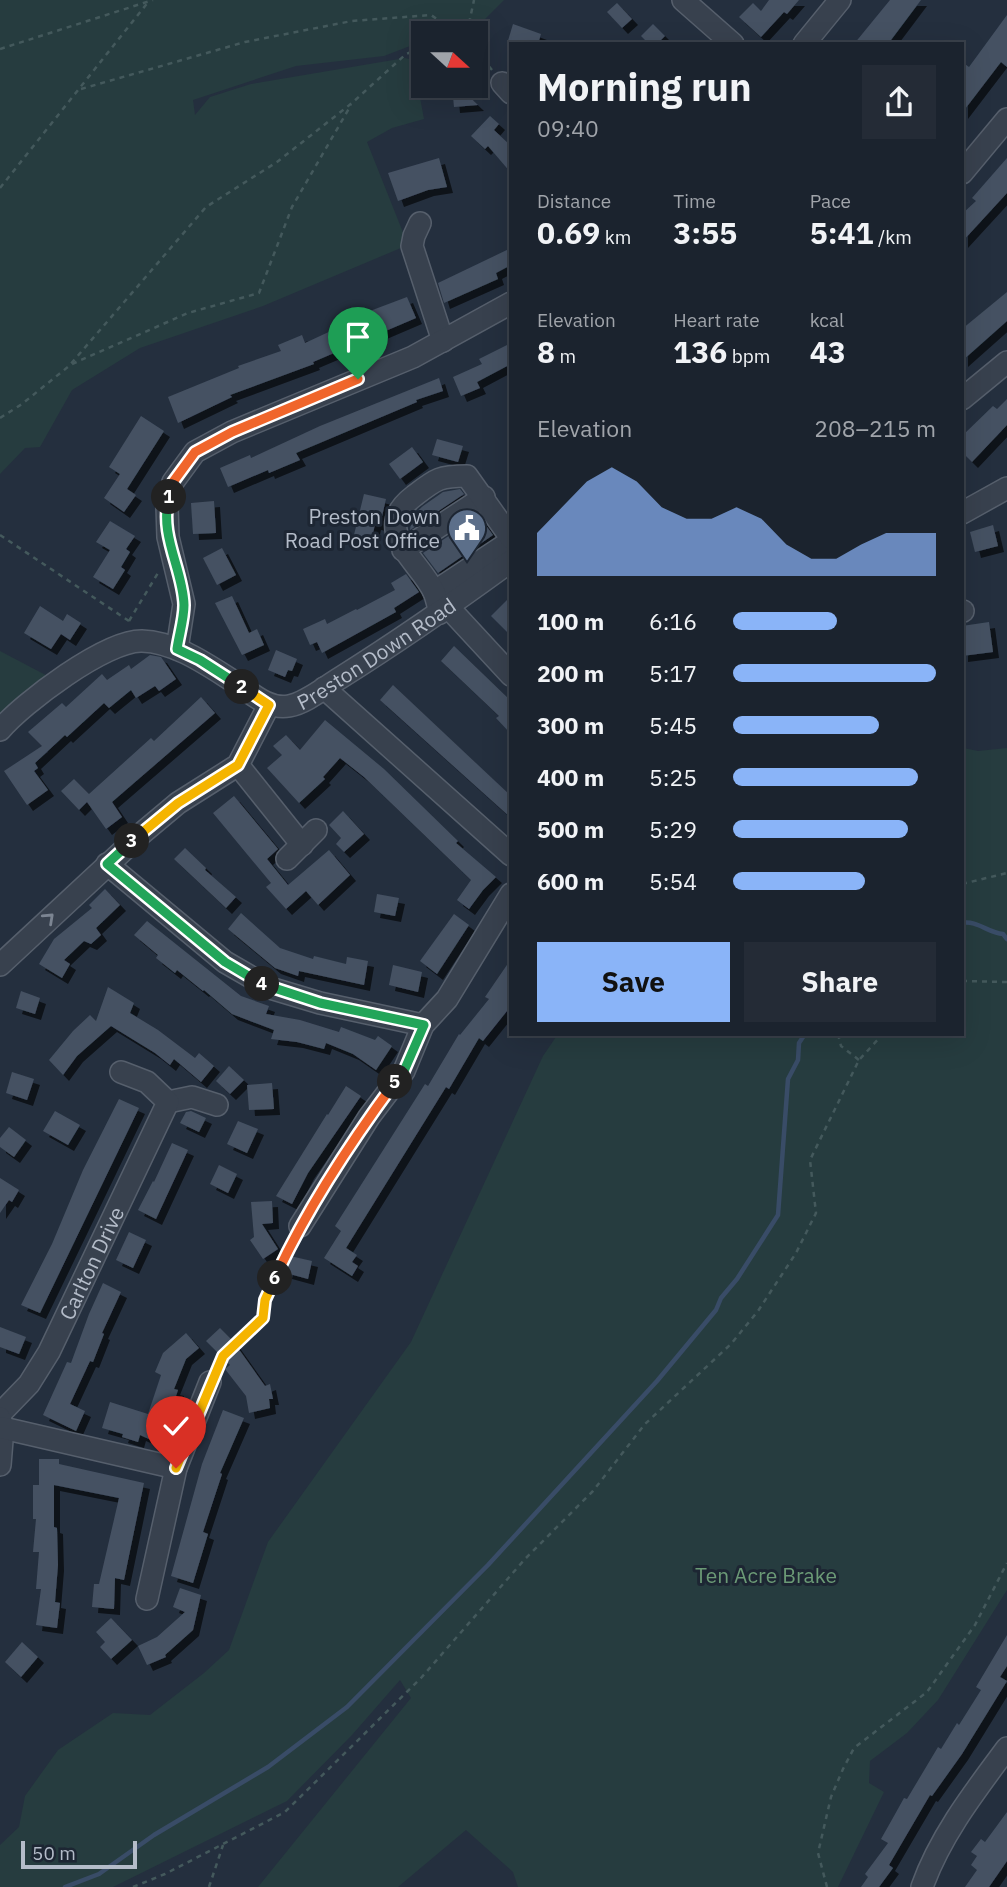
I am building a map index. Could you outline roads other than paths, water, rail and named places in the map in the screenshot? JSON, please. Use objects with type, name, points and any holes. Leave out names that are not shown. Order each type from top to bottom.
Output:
[{"type":"street","points":[[682,0],[731,42]]},
{"type":"street","points":[[806,42],[840,0]]},
{"type":"street","points":[[964,171],[1007,119]]},
{"type":"street","points":[[420,223],[412,246],[443,341]]},
{"type":"street","points":[[177,649],[184,604],[168,537],[167,506],[173,482],[195,452],[232,432],[413,357],[509,304]]},
{"type":"street","points":[[964,397],[1007,362]]},
{"type":"street","points":[[509,536],[484,496],[467,476],[442,476],[401,506],[395,530],[403,550],[441,604],[509,673]]},
{"type":"street","points":[[964,512],[1007,488]]},
{"type":"street","points":[[403,550],[484,496]]},
{"type":"street","points":[[441,604],[509,541]]},
{"type":"street","name":"Preston Down Road","points":[[238,765],[269,705],[293,705],[324,688],[441,604],[509,562]]},
{"type":"street","points":[[0,730],[7,721],[83,663],[131,641],[145,641],[177,649],[200,660],[269,705]]},
{"type":"street","points":[[324,688],[509,853]]},
{"type":"street","points":[[0,965],[107,864],[178,803],[238,765],[302,844]]},
{"type":"street","points":[[107,864],[225,962],[270,988],[320,1003],[424,1025]]},
{"type":"street","points":[[300,1226],[369,1117],[404,1071],[424,1025],[447,999],[509,897]]},
{"type":"street","points":[[121,1072],[147,1082],[168,1102],[192,1097],[218,1105]]},
{"type":"street","name":"Carlton Drive","points":[[1,1420],[29,1384],[49,1352],[168,1102]]},
{"type":"street","points":[[147,1599],[176,1468],[210,1382]]},
{"type":"street","points":[[0,1465],[1,1420],[176,1468]]},
{"type":"street","points":[[922,1887],[945,1838],[1007,1748]]},
{"type":"waterway","points":[[964,923],[1003,934],[1007,939]]},
{"type":"waterway","points":[[65,1887],[99,1874],[154,1835],[268,1767],[347,1707],[488,1565],[657,1381],[716,1310],[721,1298],[737,1279],[778,1215],[788,1079],[798,1060],[799,1043],[804,1036]]},
{"type":"place","name":"Preston Down Road Post Office","points":[[467,562]]},
{"type":"park label","name":"Ten Acre Brake","points":[[766,1575]]}]
